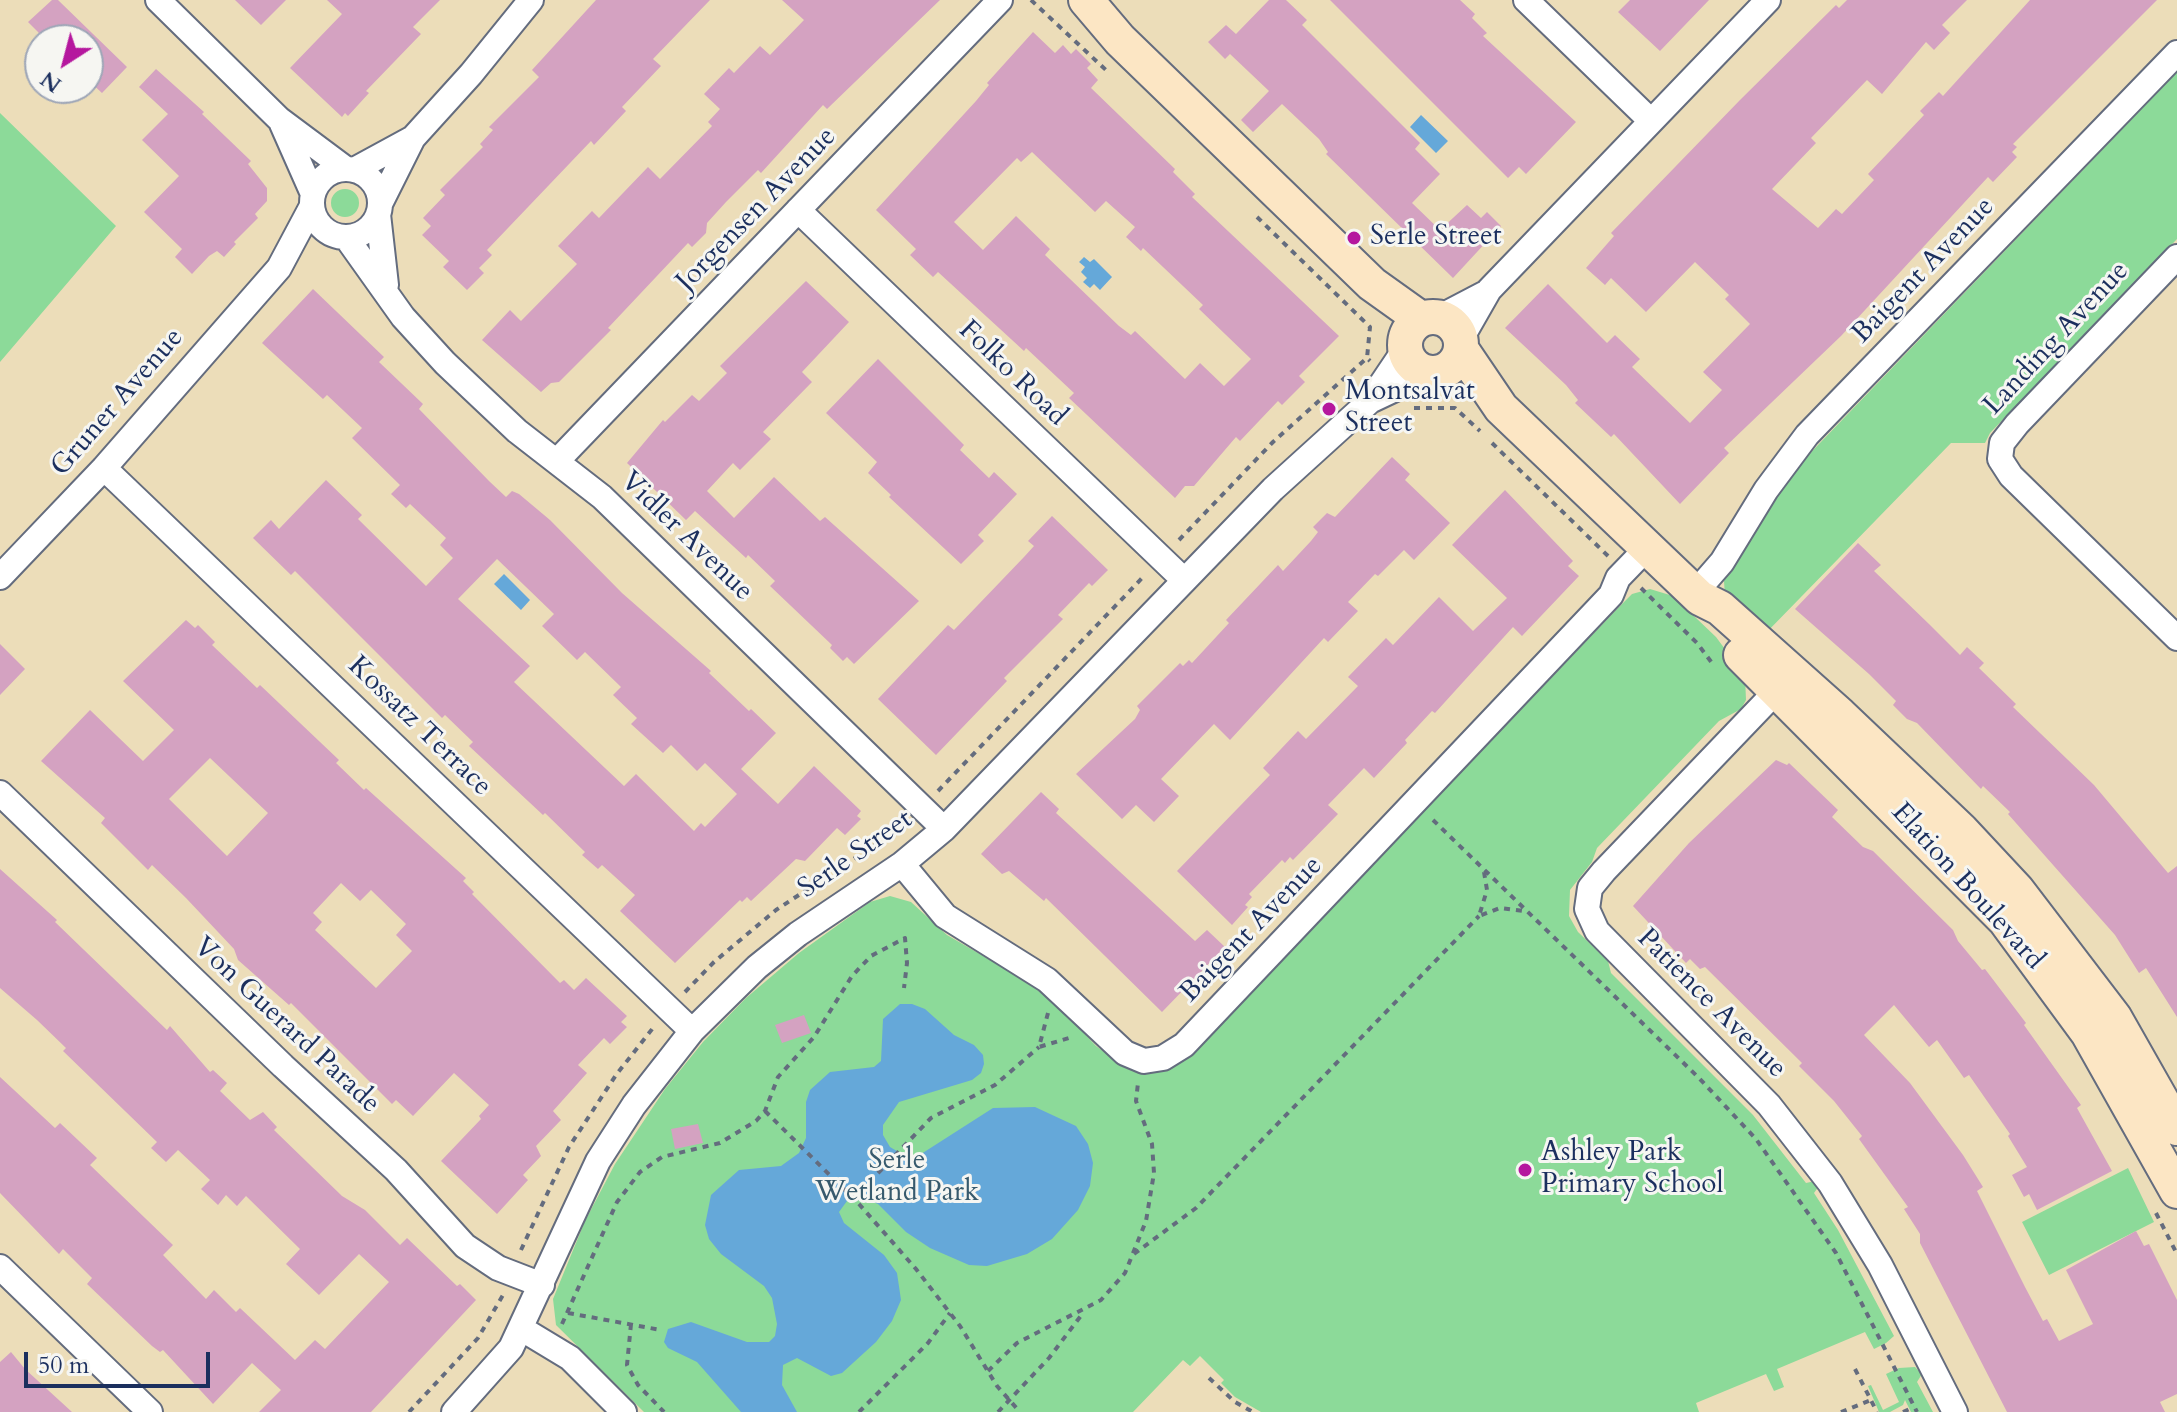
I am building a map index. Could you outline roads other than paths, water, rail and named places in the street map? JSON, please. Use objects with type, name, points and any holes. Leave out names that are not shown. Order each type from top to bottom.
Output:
[{"type":"street","points":[[158,0],[279,119],[373,183],[379,209]]},
{"type":"street","points":[[279,119],[318,222],[341,236],[365,231],[413,138],[471,74],[531,0]]},
{"type":"street","name":"Jorgensen Avenue","points":[[557,461],[1000,0]]},
{"type":"street","points":[[1086,0],[1120,40],[1432,345],[1501,408],[1641,565],[1702,600]]},
{"type":"street","points":[[1526,0],[1651,121]]},
{"type":"street","name":"Serle Street","points":[[454,1412],[498,1365],[522,1329],[598,1161],[634,1105],[692,1031],[757,967],[798,934],[902,864],[944,829],[1314,448],[1370,401],[1489,290],[1768,0]]},
{"type":"street","name":"Baigent Avenue","points":[[1702,600],[1731,543],[1779,470],[1807,435],[2177,53]]},
{"type":"street","points":[[312,200],[330,173],[350,169],[413,138]]},
{"type":"street","name":"Gruner Avenue","points":[[0,577],[104,468],[279,268],[312,200]]},
{"type":"street","name":"Vidler Avenue","points":[[379,209],[387,292]]},
{"type":"street","name":"Folko Road","points":[[798,210],[1184,580]]},
{"type":"street","name":"Gruner Avenue","points":[[279,268],[341,236]]},
{"type":"street","name":"Vidler Avenue","points":[[341,236],[419,337],[445,363],[517,431],[602,497],[944,829]]},
{"type":"street","name":"Landing Avenue","points":[[2177,257],[2017,424],[2002,443],[2000,459],[2011,476],[2177,638]]},
{"type":"street","name":"Kossatz Terrace","points":[[104,468],[692,1031]]},
{"type":"street","name":"Baigent Avenue","points":[[902,864],[945,916],[965,932],[1037,972],[1125,1053],[1144,1061],[1163,1058],[1184,1045],[1611,595],[1621,593],[1641,565]]},
{"type":"street","name":"Elation Boulevard","points":[[1702,600],[1784,682],[1938,808],[2017,890],[2062,944],[2101,1025],[2166,1202]]},
{"type":"street","name":"Patience Avenue","points":[[1784,682],[1604,871],[1590,888],[1587,909],[1597,931],[1760,1095],[1821,1171],[1880,1265],[1955,1412]]},
{"type":"street","name":"Von Guerard Parade","points":[[0,793],[283,1066],[396,1170],[465,1246],[498,1268],[542,1285]]},
{"type":"street","name":"Elation Boulevard","points":[[2101,1025],[2177,1128]]},
{"type":"street","points":[[0,1267],[150,1412]]},
{"type":"street","points":[[522,1329],[550,1344],[624,1412]]},
{"type":"water","points":[[1421,115],[1448,141],[1436,153],[1410,127]]},
{"type":"water","points":[[1084,257],[1090,262],[1094,259],[1112,277],[1100,290],[1094,284],[1090,288],[1083,282],[1087,278],[1081,272],[1085,267],[1079,262]]},
{"type":"water","points":[[504,574],[530,600],[521,610],[494,584]]},
{"type":"water","points":[[900,1004],[925,1009],[954,1035],[974,1045],[983,1055],[984,1064],[981,1073],[972,1080],[899,1102],[883,1125],[883,1135],[890,1147],[907,1157],[918,1156],[993,1108],[1035,1107],[1076,1126],[1088,1144],[1093,1163],[1090,1186],[1078,1210],[1052,1239],[1027,1254],[987,1266],[969,1265],[930,1248],[906,1232],[878,1204],[866,1199],[847,1201],[839,1212],[844,1223],[884,1255],[897,1273],[901,1300],[892,1321],[876,1342],[842,1373],[831,1376],[797,1358],[783,1365],[782,1385],[797,1412],[741,1412],[697,1362],[668,1348],[664,1342],[668,1329],[691,1322],[747,1342],[769,1342],[775,1336],[777,1324],[772,1298],[764,1286],[721,1254],[709,1239],[705,1225],[711,1195],[739,1170],[781,1166],[799,1153],[806,1138],[806,1102],[810,1090],[830,1072],[874,1067],[881,1061],[883,1019]]},
{"type":"place","name":"Serle Street","points":[[1354,238]]},
{"type":"place","name":"Montsalvat Street","points":[[1329,409]]},
{"type":"place","name":"Ashley Park Primary School","points":[[1525,1170]]},
{"type":"park label","name":"Serle Wetland Park","points":[[897,1178]]}]
